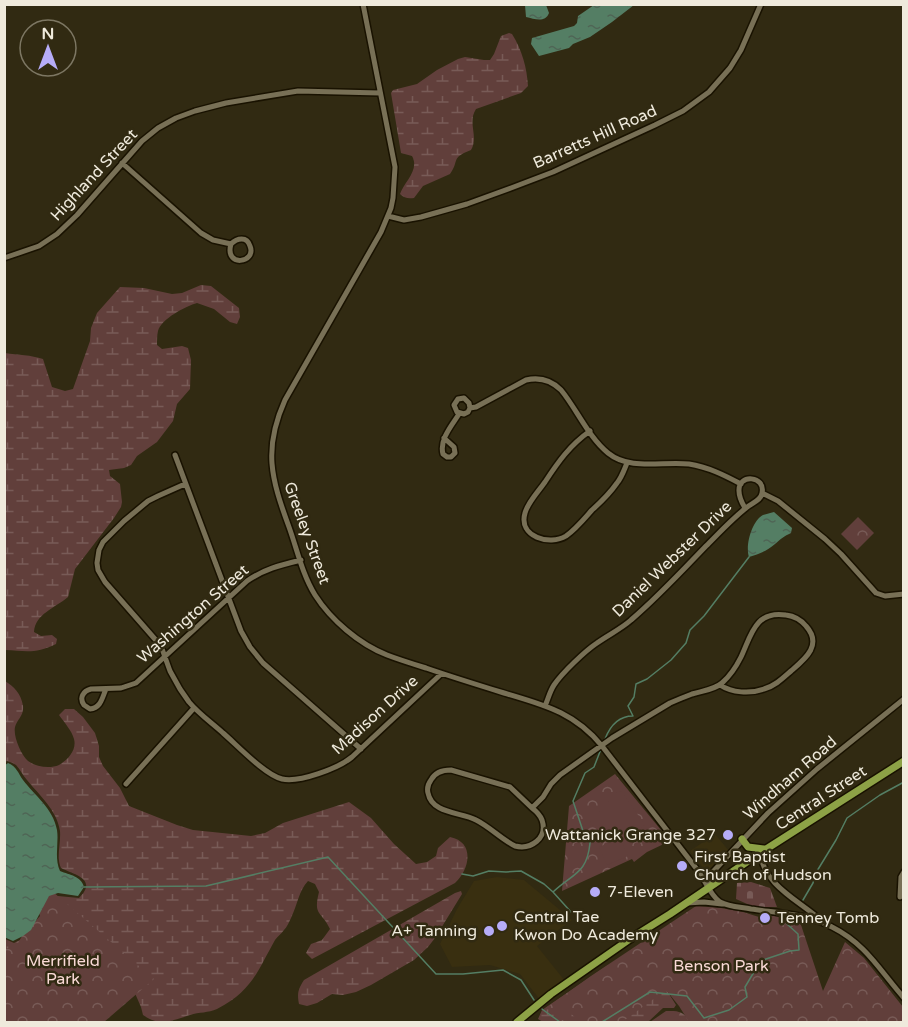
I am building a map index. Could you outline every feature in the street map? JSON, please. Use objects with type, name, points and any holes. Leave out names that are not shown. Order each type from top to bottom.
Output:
[{"type":"main road","name":"Central Street","points":[[517,1023],[551,994],[630,939],[903,761]]},
{"type":"main road","points":[[742,839],[748,847],[763,851]]},
{"type":"street","name":"Greeley Street","points":[[363,4],[395,167],[395,188],[388,216],[376,241],[290,391],[274,430],[271,460],[274,481],[305,575],[315,595],[336,620],[369,646],[388,656],[545,706],[582,725],[602,746],[699,872],[708,888],[719,901],[725,904]]},
{"type":"street","name":"Barretts Hill Road","points":[[388,216],[399,220],[410,219],[467,204],[553,172],[674,116],[701,99],[724,77],[741,50],[761,4]]},
{"type":"street","name":"Highland Street","points":[[4,258],[39,246],[57,234],[77,215],[142,141],[158,128],[176,118],[226,103],[298,92],[380,93]]},
{"type":"street","points":[[122,163],[201,233],[213,240],[231,244]]},
{"type":"street","points":[[240,239],[247,241],[251,248],[250,255],[242,261],[235,260],[229,251],[231,244],[240,239]]},
{"type":"street","points":[[470,408],[467,400],[463,398],[458,399],[454,406],[459,414],[465,414],[470,408],[526,380],[534,378],[544,380],[555,384],[561,390],[609,454],[627,463],[696,466],[717,472],[741,484]]},
{"type":"street","points":[[444,438],[459,414]]},
{"type":"street","points":[[590,431],[564,454],[528,507],[524,519],[529,531],[546,540],[556,540],[566,536],[613,488],[627,463]]},
{"type":"street","points":[[175,455],[241,631],[256,655],[270,670],[361,749]]},
{"type":"street","name":"Daniel Webster Drive","points":[[545,706],[555,684],[580,658],[595,644],[645,608],[745,508],[758,500],[762,493],[762,486],[757,480],[749,478],[741,484],[739,492],[745,508]]},
{"type":"street","name":"Madison Drive","points":[[185,484],[148,501],[106,538],[98,555],[100,574],[161,646],[170,671],[194,708],[262,767],[284,780],[334,768],[361,749],[441,674]]},
{"type":"street","points":[[762,493],[778,501],[815,530],[878,594],[888,596],[903,594]]},
{"type":"street","name":"Washington Street","points":[[105,689],[97,707],[90,709],[82,703],[82,696],[87,690],[132,686],[247,581],[266,570],[301,560]]},
{"type":"street","points":[[532,808],[555,779],[612,738],[670,703],[720,685],[737,665],[754,628],[760,621],[775,615],[790,616],[799,620],[810,632],[813,642],[807,656],[784,678],[771,686],[762,690],[741,692],[720,685]]},
{"type":"street","name":"Windham Road","points":[[708,888],[709,876],[768,813],[805,779],[903,699]]},
{"type":"street","points":[[126,784],[194,708]]},
{"type":"street","points":[[451,770],[510,788],[532,808],[540,816],[542,834],[532,845],[518,847],[473,818],[437,807],[429,797],[428,786],[436,773],[451,770]]},
{"type":"street","points":[[763,851],[762,864],[770,878],[824,923],[849,937],[865,950],[903,998]]},
{"type":"street","points":[[900,897],[903,872]]},
{"type":"street","points":[[685,904],[704,902],[725,904],[824,923]]},
{"type":"shaded area","points":[[715,834],[729,851],[706,872],[690,851]]},
{"type":"shaded area","points":[[497,877],[524,880],[572,920],[537,946],[565,981],[540,1000],[520,974],[490,965],[452,967],[440,944],[474,881]]},
{"type":"green space","points":[[509,33],[516,40],[521,53],[528,86],[521,93],[476,109],[471,150],[458,157],[450,174],[423,186],[414,198],[403,196],[400,194],[413,171],[414,161],[412,156],[401,153],[391,93],[393,90],[417,84],[458,59],[465,57],[490,60],[501,36]]},
{"type":"green space","points":[[201,285],[211,286],[239,308],[240,317],[237,324],[230,322],[214,309],[197,303],[174,314],[160,326],[157,345],[162,349],[182,346],[188,348],[191,360],[190,389],[177,404],[173,421],[157,442],[137,456],[131,465],[109,470],[110,476],[120,484],[121,507],[75,569],[68,597],[46,612],[35,626],[34,632],[41,636],[52,635],[57,639],[56,644],[37,651],[5,650],[5,353],[43,359],[52,387],[65,391],[73,389],[97,313],[120,287],[144,288],[172,294],[182,293]]},
{"type":"green space","points":[[858,517],[874,533],[857,550],[841,534]]},
{"type":"green space","points":[[5,681],[21,697],[23,706],[16,724],[15,735],[28,761],[39,766],[51,767],[66,760],[73,751],[75,743],[70,730],[59,715],[65,709],[74,709],[95,733],[103,766],[120,788],[129,806],[193,830],[251,836],[349,802],[371,818],[416,864],[427,862],[436,856],[438,848],[450,837],[458,840],[467,850],[467,864],[455,883],[312,959],[306,953],[311,944],[322,940],[330,929],[317,909],[319,892],[315,884],[308,881],[302,889],[287,926],[275,940],[246,988],[217,1009],[171,1021],[155,1021],[143,1015],[134,991],[5,982],[5,939],[14,943],[28,935],[37,925],[50,898],[58,896],[79,898],[86,886],[82,878],[61,868],[60,831],[55,816],[16,765],[5,762]]},
{"type":"green space","points":[[615,774],[670,841],[647,852],[634,862],[632,859],[562,891],[569,806]]},
{"type":"green space","points":[[619,791],[645,825],[624,835],[602,832],[590,822]]},
{"type":"green space","points":[[620,838],[628,856],[607,865],[599,847]]},
{"type":"green space","points":[[751,882],[770,888],[777,907],[754,907],[736,899],[737,883]]},
{"type":"green space","name":"Merrifield Park","points":[[52,891],[154,979],[104,1022],[5,1022],[5,949],[17,945],[40,916],[45,896]]},
{"type":"green space","points":[[461,891],[462,894],[435,938],[414,960],[356,992],[343,995],[332,994],[307,1006],[299,1004],[300,986],[304,980]]},
{"type":"green space","name":"Benson Park","points":[[696,906],[721,908],[759,917],[774,916],[800,922],[823,991],[845,942],[864,958],[903,1007],[903,1022],[689,1022],[666,990],[622,1022],[579,1022],[568,1010],[546,1008]]},
{"type":"green space","points":[[608,965],[664,986],[676,1005],[674,1008],[663,1008],[648,1022],[543,1022],[538,1019],[542,1010]]},
{"type":"green space","points":[[666,1011],[680,1012],[691,1022],[650,1022]]},
{"type":"water","points":[[525,5],[546,5],[549,13],[542,19],[526,17]]},
{"type":"water","points":[[594,5],[634,5],[590,37],[569,48],[539,56],[531,44],[532,38],[574,26],[578,16]]},
{"type":"water","points":[[774,512],[792,528],[791,533],[766,550],[749,557],[749,540],[756,522],[763,515]]},
{"type":"water","points":[[8,763],[15,768],[52,815],[57,830],[57,861],[60,871],[78,878],[84,887],[78,896],[58,893],[49,896],[31,930],[13,941],[4,937],[4,766]]},
{"type":"waterway","points":[[605,739],[615,723],[628,716],[633,716],[628,706],[634,697],[636,684],[647,679],[671,660],[686,643],[690,630],[704,616],[749,557]]},
{"type":"waterway","points":[[553,892],[578,872],[586,861],[590,843],[584,834],[573,801],[585,773],[594,767],[601,749]]},
{"type":"waterway","points":[[803,900],[847,818],[880,795],[904,782]]},
{"type":"waterway","points":[[84,887],[206,886],[328,857],[436,974],[503,970],[521,980],[534,1000]]},
{"type":"waterway","points":[[462,874],[473,876],[489,871],[521,871],[544,884],[571,912]]},
{"type":"waterway","points":[[602,1022],[650,992],[687,996],[704,1018],[729,1010],[747,997],[745,987],[763,960],[799,950],[798,934],[787,924],[789,921]]},
{"type":"waterway","points":[[542,1009],[560,1022]]},
{"type":"place","name":"Wattanick Grange 327","points":[[728,835]]},
{"type":"place","name":"First Baptist Church of Hudson","points":[[682,866]]},
{"type":"place","name":"7-Eleven","points":[[595,892]]},
{"type":"place","name":"Tenney Tomb","points":[[765,918]]},
{"type":"place","name":"Central Tae Kwon Do Academy","points":[[502,926]]},
{"type":"place","name":"A+ Tanning","points":[[489,931]]}]
